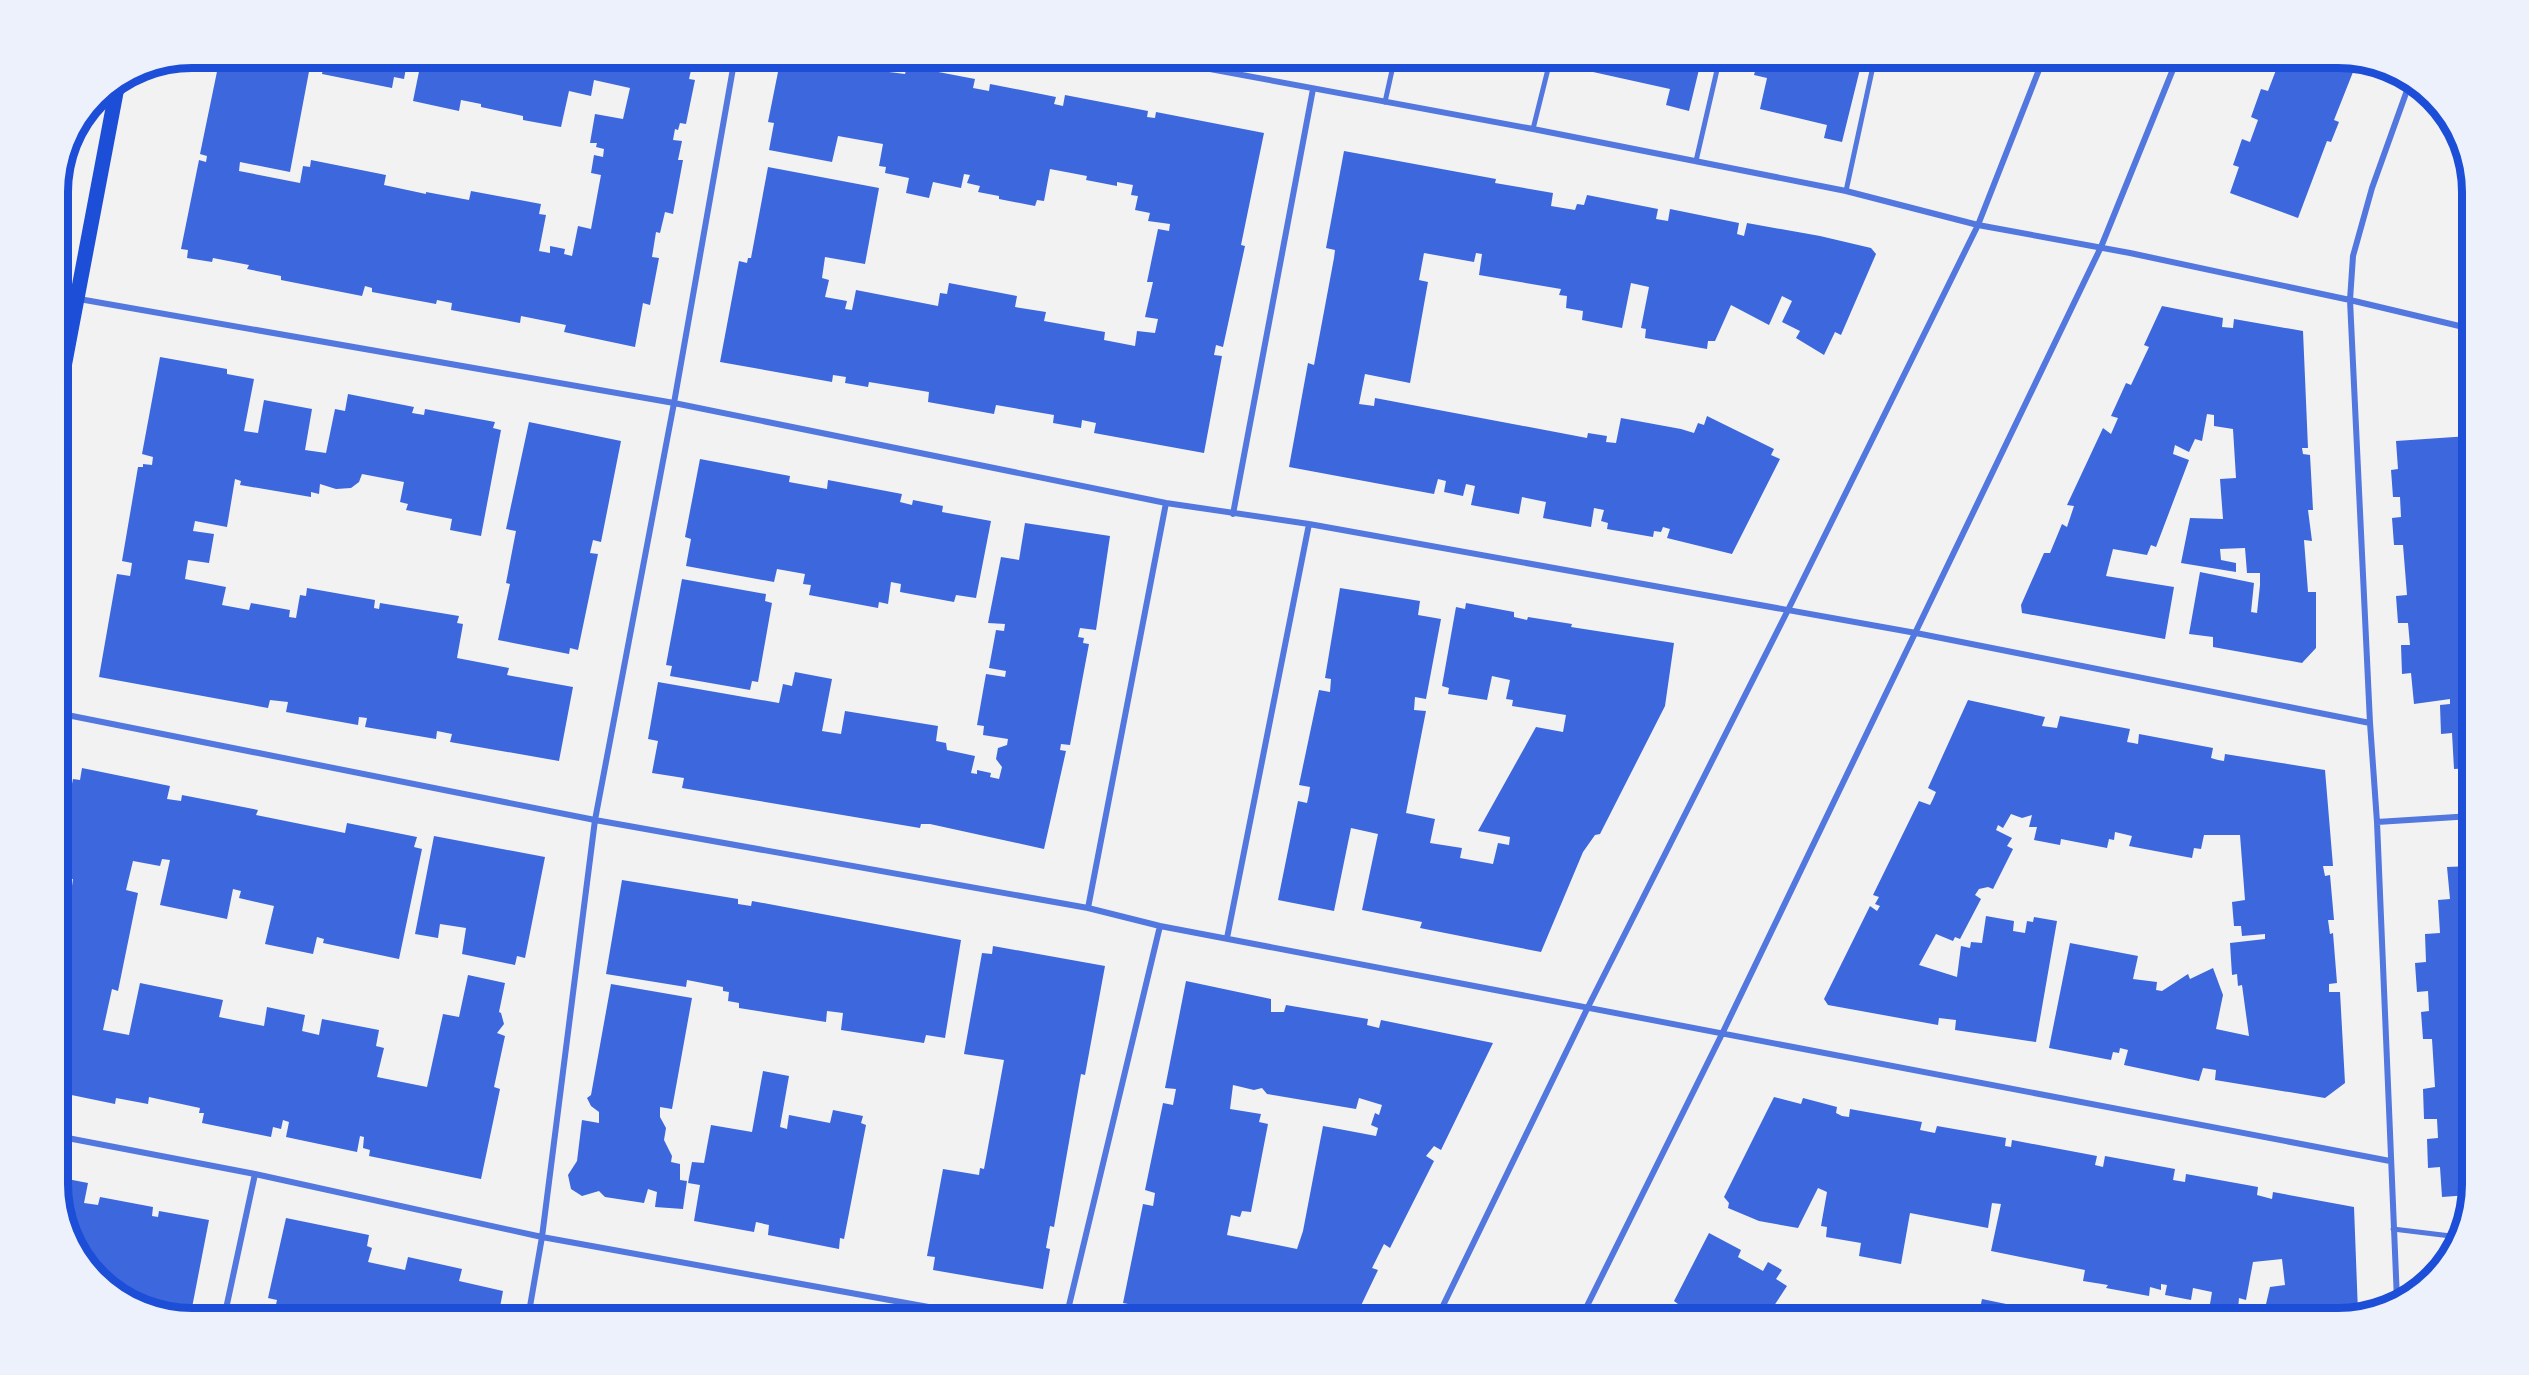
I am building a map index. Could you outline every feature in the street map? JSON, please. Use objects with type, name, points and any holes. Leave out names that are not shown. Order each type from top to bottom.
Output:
[{"type":"main road","points":[[68,348],[116,93]]},
{"type":"street","points":[[530,1308],[542,1237],[595,820],[674,403],[733,68]]},
{"type":"street","points":[[1203,68],[1533,129],[1846,191],[1978,225],[2101,247],[2350,300],[2461,326]]},
{"type":"street","points":[[1385,102],[1393,68]]},
{"type":"street","points":[[1533,129],[1548,68]]},
{"type":"street","points":[[1696,161],[1717,68]]},
{"type":"street","points":[[1846,191],[1873,68]]},
{"type":"street","points":[[1442,1308],[1588,1007],[1978,225],[2040,68]]},
{"type":"street","points":[[1586,1308],[1722,1034],[2101,247],[2174,68]]},
{"type":"street","points":[[1233,514],[1313,89]]},
{"type":"street","points":[[2397,1292],[2377,822],[2370,723],[2350,300],[2353,256],[2372,188],[2407,89]]},
{"type":"street","points":[[78,298],[674,403],[1166,503],[1309,524],[1916,633],[2370,723]]},
{"type":"street","points":[[1088,908],[1166,503]]},
{"type":"street","points":[[1227,938],[1309,524]]},
{"type":"street","points":[[68,715],[595,820],[1088,908],[1160,926],[2390,1161]]},
{"type":"street","points":[[2377,822],[2462,817]]},
{"type":"street","points":[[1068,1308],[1160,926]]},
{"type":"street","points":[[68,1138],[255,1174],[542,1237],[934,1308]]},
{"type":"street","points":[[226,1308],[255,1174]]},
{"type":"street","points":[[2393,1229],[2450,1236]]},
{"type":"building","points":[[218,68],[310,68],[290,172],[240,162],[239,171],[300,183],[303,166],[310,167],[311,160],[386,175],[384,185],[426,194],[426,192],[469,200],[471,191],[541,204],[539,214],[546,215],[539,251],[550,253],[550,246],[565,249],[564,254],[572,256],[578,226],[591,229],[601,175],[591,173],[594,155],[603,157],[604,149],[596,147],[597,143],[590,143],[595,114],[623,119],[630,88],[594,80],[591,96],[569,91],[561,127],[523,120],[523,116],[461,100],[459,111],[413,101],[420,68],[692,68],[689,79],[695,80],[686,124],[680,123],[678,130],[675,129],[673,140],[682,141],[678,160],[683,160],[673,214],[665,212],[660,233],[656,232],[652,257],[659,258],[650,305],[643,303],[635,347],[564,332],[566,325],[521,316],[520,323],[451,310],[452,303],[437,300],[436,304],[372,292],[372,288],[365,286],[362,296],[281,280],[281,276],[247,269],[249,265],[213,258],[212,262],[187,258],[188,250],[181,249],[199,160],[206,162],[207,156],[200,154]]},
{"type":"building","points":[[323,68],[406,68],[404,79],[394,77],[392,88],[322,74]]},
{"type":"building","points":[[779,68],[890,68],[889,72],[905,74],[906,68],[917,68],[975,79],[973,88],[989,91],[990,84],[1056,97],[1054,104],[1063,106],[1065,95],[1148,111],[1147,117],[1155,118],[1156,112],[1264,133],[1241,245],[1245,246],[1223,347],[1216,345],[1214,355],[1222,356],[1204,453],[1094,433],[1096,423],[1082,420],[1081,428],[1053,423],[1054,415],[996,405],[994,414],[928,402],[929,392],[869,382],[868,387],[845,383],[846,377],[833,375],[832,382],[720,362],[739,261],[747,263],[748,258],[751,258],[768,167],[879,188],[865,264],[825,257],[822,278],[829,280],[825,297],[847,301],[845,309],[852,310],[856,290],[938,306],[940,293],[947,294],[949,283],[1017,296],[1015,307],[1046,312],[1044,321],[1105,332],[1104,340],[1135,346],[1137,331],[1155,333],[1158,319],[1145,317],[1153,282],[1147,282],[1158,229],[1169,231],[1170,224],[1148,221],[1150,213],[1135,210],[1138,196],[1131,195],[1133,185],[1117,182],[1117,186],[1086,180],[1087,176],[1050,169],[1044,201],[1037,200],[1035,206],[978,192],[980,186],[967,183],[970,175],[964,174],[961,188],[933,182],[929,198],[906,193],[909,178],[885,173],[886,167],[879,166],[883,144],[838,136],[832,162],[769,150],[774,123],[768,122]]},
{"type":"building","points":[[1585,68],[1699,68],[1689,111],[1666,105],[1670,89],[1584,70]]},
{"type":"building","points":[[1756,68],[1860,68],[1842,142],[1824,138],[1827,125],[1760,109],[1767,78],[1754,75]]},
{"type":"building","points":[[2277,68],[2354,69],[2334,120],[2339,122],[2331,142],[2327,141],[2298,218],[2230,193],[2239,167],[2233,165],[2242,139],[2250,142],[2258,120],[2251,117],[2261,89],[2268,91]]},
{"type":"building","points":[[1344,151],[1496,179],[1495,183],[1553,193],[1551,206],[1575,210],[1577,204],[1584,205],[1587,195],[1658,209],[1656,219],[1668,221],[1670,209],[1739,223],[1737,234],[1744,236],[1747,223],[1871,248],[1876,254],[1841,335],[1835,332],[1824,355],[1796,338],[1800,331],[1782,322],[1792,301],[1782,296],[1769,325],[1731,305],[1715,341],[1708,341],[1707,349],[1645,338],[1646,329],[1641,328],[1649,287],[1631,283],[1622,328],[1582,320],[1583,311],[1566,308],[1567,296],[1559,295],[1561,289],[1479,275],[1482,254],[1476,253],[1474,262],[1424,253],[1419,280],[1428,282],[1410,383],[1365,374],[1359,404],[1374,406],[1375,398],[1587,438],[1588,433],[1607,436],[1606,442],[1616,443],[1621,418],[1694,433],[1698,423],[1704,425],[1707,416],[1774,449],[1771,455],[1780,459],[1732,554],[1667,538],[1670,529],[1663,527],[1661,532],[1654,531],[1653,537],[1607,529],[1608,523],[1601,521],[1604,510],[1594,508],[1591,527],[1543,518],[1546,502],[1522,497],[1519,514],[1471,505],[1475,486],[1466,484],[1463,496],[1444,492],[1446,481],[1438,479],[1434,494],[1289,467],[1308,363],[1314,365],[1334,258],[1335,250],[1326,248]]},
{"type":"building","points":[[2162,306],[2223,318],[2222,327],[2233,328],[2234,319],[2303,331],[2308,448],[2302,448],[2303,454],[2310,455],[2313,510],[2308,510],[2312,541],[2304,540],[2308,592],[2316,592],[2316,648],[2302,663],[2213,647],[2213,637],[2189,634],[2200,572],[2254,583],[2251,612],[2257,613],[2260,573],[2247,573],[2245,548],[2220,549],[2221,560],[2236,563],[2236,572],[2181,563],[2190,518],[2223,519],[2220,479],[2236,478],[2233,429],[2214,426],[2214,415],[2207,414],[2202,441],[2195,439],[2189,452],[2175,445],[2173,454],[2189,460],[2156,547],[2151,545],[2147,555],[2113,549],[2106,576],[2174,587],[2165,639],[2022,613],[2021,605],[2044,553],[2050,553],[2062,524],[2067,527],[2074,506],[2067,505],[2103,428],[2111,434],[2118,418],[2111,416],[2126,383],[2131,385],[2149,347],[2144,345]]},
{"type":"building","points":[[160,357],[227,369],[227,374],[254,379],[244,431],[258,433],[264,400],[312,409],[305,450],[326,453],[335,409],[345,411],[348,394],[414,407],[412,413],[424,415],[425,409],[495,422],[493,428],[501,430],[481,536],[450,530],[452,519],[406,510],[408,504],[400,502],[404,482],[362,474],[359,482],[351,488],[336,489],[320,484],[319,494],[311,492],[311,497],[240,485],[241,481],[235,479],[227,527],[195,521],[193,531],[214,534],[209,563],[188,560],[185,579],[226,587],[222,605],[249,610],[251,603],[290,610],[289,617],[296,618],[300,595],[306,596],[307,588],[375,600],[374,608],[379,609],[380,603],[459,616],[457,623],[463,624],[457,658],[509,668],[507,675],[573,687],[559,761],[450,742],[452,734],[437,731],[436,739],[365,727],[367,718],[359,717],[358,725],[286,712],[288,702],[270,700],[268,708],[99,677],[117,574],[130,576],[132,563],[122,561],[138,467],[143,467],[143,464],[152,465],[153,457],[142,454]]},
{"type":"building","points":[[529,422],[621,441],[601,542],[593,540],[590,553],[598,554],[578,650],[570,648],[569,654],[498,640],[510,584],[506,583],[516,531],[506,529]]},
{"type":"building","points":[[2461,437],[2462,769],[2454,769],[2452,733],[2441,734],[2440,705],[2450,704],[2450,699],[2414,704],[2411,673],[2402,674],[2401,645],[2410,645],[2408,623],[2398,623],[2396,596],[2407,595],[2403,545],[2394,545],[2392,518],[2401,517],[2400,497],[2393,497],[2391,470],[2398,469],[2396,441]]},
{"type":"building","points":[[700,459],[790,476],[789,482],[827,489],[828,480],[902,494],[900,502],[912,505],[913,500],[943,506],[942,512],[991,521],[976,598],[956,595],[954,602],[900,592],[901,584],[891,582],[888,604],[879,602],[878,608],[809,595],[811,585],[803,584],[805,574],[777,569],[774,582],[686,566],[691,539],[685,537]]},
{"type":"building","points":[[1025,523],[1110,536],[1096,630],[1080,628],[1078,637],[1084,638],[1083,643],[1089,644],[1070,745],[1061,744],[1060,750],[1066,751],[1044,849],[930,824],[921,824],[920,828],[682,788],[684,778],[652,773],[658,741],[648,739],[658,682],[779,703],[783,684],[792,686],[795,672],[832,679],[822,731],[841,734],[845,711],[938,726],[936,741],[946,743],[947,750],[975,756],[971,773],[977,774],[977,770],[991,773],[990,777],[999,779],[1002,767],[996,759],[998,748],[1007,745],[1008,739],[983,735],[984,726],[977,725],[986,674],[1005,677],[1006,671],[989,668],[996,630],[1004,631],[1005,624],[988,623],[1001,557],[1019,560]]},
{"type":"building","points":[[682,579],[766,594],[765,601],[772,603],[758,682],[752,681],[750,690],[670,676],[672,666],[666,665]]},
{"type":"building","points":[[1340,588],[1420,601],[1418,615],[1441,619],[1426,699],[1415,697],[1414,710],[1426,711],[1406,813],[1435,819],[1430,843],[1462,848],[1460,858],[1493,864],[1498,843],[1509,845],[1510,837],[1478,831],[1536,727],[1563,732],[1566,715],[1512,706],[1513,700],[1506,699],[1510,680],[1492,676],[1487,700],[1448,694],[1449,688],[1442,686],[1456,607],[1465,609],[1466,603],[1514,612],[1514,617],[1527,620],[1528,617],[1572,624],[1571,627],[1674,643],[1665,706],[1600,834],[1595,835],[1583,852],[1541,952],[1420,928],[1422,922],[1362,910],[1378,834],[1351,828],[1334,911],[1278,900],[1298,801],[1307,803],[1309,794],[1310,787],[1299,785],[1319,690],[1330,692],[1331,679],[1325,678]]},
{"type":"building","points":[[1968,700],[2045,717],[2042,726],[2057,728],[2060,716],[2130,729],[2127,742],[2138,744],[2139,734],[2213,748],[2211,758],[2218,760],[2224,761],[2225,754],[2325,770],[2333,866],[2323,866],[2325,876],[2330,875],[2334,920],[2328,920],[2330,934],[2333,933],[2337,983],[2329,984],[2329,992],[2340,992],[2345,1083],[2325,1098],[2215,1080],[2216,1070],[2203,1068],[2199,1081],[2124,1065],[2128,1050],[2120,1048],[2119,1053],[2113,1052],[2111,1060],[2049,1048],[2070,943],[2138,956],[2133,979],[2157,982],[2156,990],[2162,991],[2188,974],[2190,979],[2213,968],[2223,995],[2216,1029],[2249,1036],[2242,985],[2238,986],[2237,974],[2232,975],[2230,943],[2265,939],[2265,934],[2242,936],[2241,926],[2234,926],[2232,902],[2245,900],[2240,835],[2204,835],[2201,849],[2194,848],[2192,858],[2129,846],[2132,836],[2115,832],[2114,840],[2109,839],[2107,848],[2061,839],[2060,845],[2034,840],[2037,827],[2029,827],[2032,815],[2022,818],[2011,814],[2003,828],[1998,825],[1996,830],[2012,838],[2007,846],[2013,849],[1993,889],[1988,887],[1979,889],[1975,895],[1981,899],[1960,939],[1955,937],[1953,941],[1936,934],[1919,965],[1957,977],[1961,946],[1970,948],[1971,942],[1982,943],[1986,916],[2014,921],[2013,931],[2025,933],[2027,921],[2033,922],[2034,917],[2057,921],[2036,1042],[1955,1030],[1956,1020],[1939,1018],[1938,1025],[1828,1005],[1824,999],[1870,906],[1877,911],[1880,906],[1875,904],[1879,897],[1873,895],[1919,801],[1930,805],[1933,799],[1936,792],[1928,788]]},
{"type":"building","points":[[82,768],[170,786],[167,799],[181,801],[182,795],[258,810],[256,815],[345,833],[347,823],[417,837],[414,847],[422,849],[399,959],[323,943],[324,939],[317,937],[313,954],[265,944],[274,906],[239,898],[241,891],[233,889],[227,919],[160,905],[170,860],[162,859],[160,866],[133,861],[126,890],[138,893],[118,991],[112,989],[103,1030],[129,1035],[140,983],[223,1000],[219,1017],[264,1026],[267,1007],[305,1015],[302,1031],[319,1035],[322,1019],[379,1030],[376,1046],[384,1048],[377,1077],[427,1087],[443,1014],[459,1017],[468,975],[505,983],[499,1012],[504,1024],[497,1033],[505,1036],[494,1087],[500,1089],[481,1179],[369,1156],[370,1150],[363,1148],[364,1137],[360,1136],[357,1152],[286,1137],[289,1122],[283,1120],[281,1129],[273,1127],[271,1137],[202,1123],[204,1113],[199,1113],[200,1108],[149,1097],[148,1104],[116,1098],[115,1104],[68,1094],[68,885],[72,886],[73,879],[69,879],[71,871],[68,870],[68,803],[73,779],[80,780]]},
{"type":"building","points":[[434,836],[545,857],[525,958],[517,956],[515,965],[462,954],[466,928],[440,924],[438,938],[415,934]]},
{"type":"building","points":[[2462,866],[2462,1184],[2461,1196],[2442,1197],[2440,1167],[2428,1168],[2427,1139],[2438,1138],[2437,1119],[2424,1119],[2423,1089],[2435,1087],[2432,1039],[2423,1039],[2421,1012],[2429,1011],[2428,991],[2417,992],[2415,963],[2426,962],[2425,934],[2440,933],[2438,900],[2450,899],[2447,867]]},
{"type":"building","points":[[622,880],[738,899],[738,904],[751,906],[752,901],[961,940],[945,1038],[926,1035],[924,1043],[841,1030],[843,1013],[827,1011],[826,1022],[739,1008],[739,1003],[728,1001],[729,992],[723,991],[723,987],[687,980],[686,987],[606,974]]},
{"type":"building","points":[[993,946],[1105,966],[1085,1075],[1081,1074],[1054,1227],[1050,1226],[1046,1248],[1050,1249],[1043,1289],[933,1270],[935,1257],[927,1256],[943,1169],[979,1175],[980,1168],[984,1169],[1004,1060],[964,1054],[982,953],[992,954]]},
{"type":"building","points":[[1186,981],[1271,999],[1271,1012],[1284,1012],[1286,1005],[1368,1019],[1367,1025],[1379,1028],[1381,1020],[1493,1043],[1441,1150],[1434,1146],[1426,1156],[1434,1161],[1390,1248],[1384,1244],[1372,1268],[1378,1270],[1360,1308],[1148,1308],[1123,1303],[1143,1204],[1153,1206],[1155,1193],[1145,1190],[1163,1103],[1173,1105],[1176,1089],[1165,1088]],"holes":[[[1233,1085],[1254,1090],[1262,1088],[1267,1094],[1356,1109],[1359,1098],[1382,1105],[1379,1115],[1375,1113],[1371,1125],[1378,1128],[1376,1136],[1323,1126],[1303,1231],[1297,1249],[1227,1235],[1231,1215],[1240,1217],[1242,1211],[1251,1212],[1268,1124],[1259,1122],[1261,1114],[1230,1109]]]},
{"type":"building","points":[[611,984],[692,998],[672,1109],[660,1107],[660,1117],[666,1128],[664,1140],[672,1156],[671,1162],[680,1164],[680,1180],[687,1181],[683,1209],[655,1207],[657,1192],[648,1189],[644,1203],[605,1197],[599,1191],[582,1196],[571,1189],[568,1175],[577,1161],[582,1120],[599,1123],[599,1112],[591,1106],[587,1098],[591,1095]]},
{"type":"building","points":[[763,1071],[789,1076],[780,1127],[787,1129],[789,1115],[830,1123],[833,1110],[863,1116],[861,1123],[866,1125],[844,1239],[840,1238],[839,1249],[768,1235],[769,1225],[756,1222],[754,1232],[694,1221],[700,1185],[688,1183],[692,1162],[704,1163],[711,1125],[752,1132]]},
{"type":"building","points":[[1774,1097],[1801,1104],[1803,1098],[1837,1107],[1836,1113],[1842,1116],[1849,1117],[1850,1109],[1922,1122],[1920,1130],[1935,1133],[1937,1126],[2006,1138],[2005,1146],[2011,1147],[2012,1140],[2097,1156],[2095,1165],[2103,1167],[2105,1156],[2175,1169],[2173,1180],[2185,1182],[2186,1174],[2258,1187],[2257,1195],[2272,1199],[2273,1192],[2354,1207],[2358,1306],[2338,1308],[2265,1308],[2270,1287],[2285,1285],[2282,1259],[2253,1262],[2246,1300],[2239,1298],[2238,1308],[2210,1304],[2212,1292],[2193,1288],[2191,1300],[2165,1295],[2167,1285],[2161,1284],[2161,1290],[2150,1287],[2149,1296],[2106,1288],[2108,1285],[2083,1281],[2085,1270],[1991,1251],[2001,1204],[1992,1203],[1988,1228],[1910,1213],[1901,1264],[1859,1256],[1861,1243],[1826,1237],[1827,1227],[1821,1226],[1827,1192],[1818,1188],[1798,1228],[1759,1221],[1728,1208],[1729,1203],[1724,1197]]},
{"type":"building","points":[[68,1179],[88,1183],[84,1203],[98,1205],[100,1197],[153,1207],[152,1216],[158,1217],[159,1211],[209,1220],[192,1308],[152,1301],[123,1287],[98,1265],[88,1252],[74,1223],[70,1208]]},
{"type":"building","points":[[286,1218],[369,1235],[367,1246],[372,1248],[368,1262],[405,1270],[408,1257],[462,1269],[459,1281],[503,1291],[500,1308],[359,1308],[353,1306],[353,1308],[275,1308],[277,1300],[268,1298]]},
{"type":"building","points":[[1709,1233],[1741,1250],[1738,1257],[1763,1271],[1768,1262],[1782,1270],[1776,1279],[1787,1286],[1773,1308],[1681,1308],[1674,1301]]},
{"type":"building","points":[[1982,1299],[2026,1308],[1980,1308]]}]
